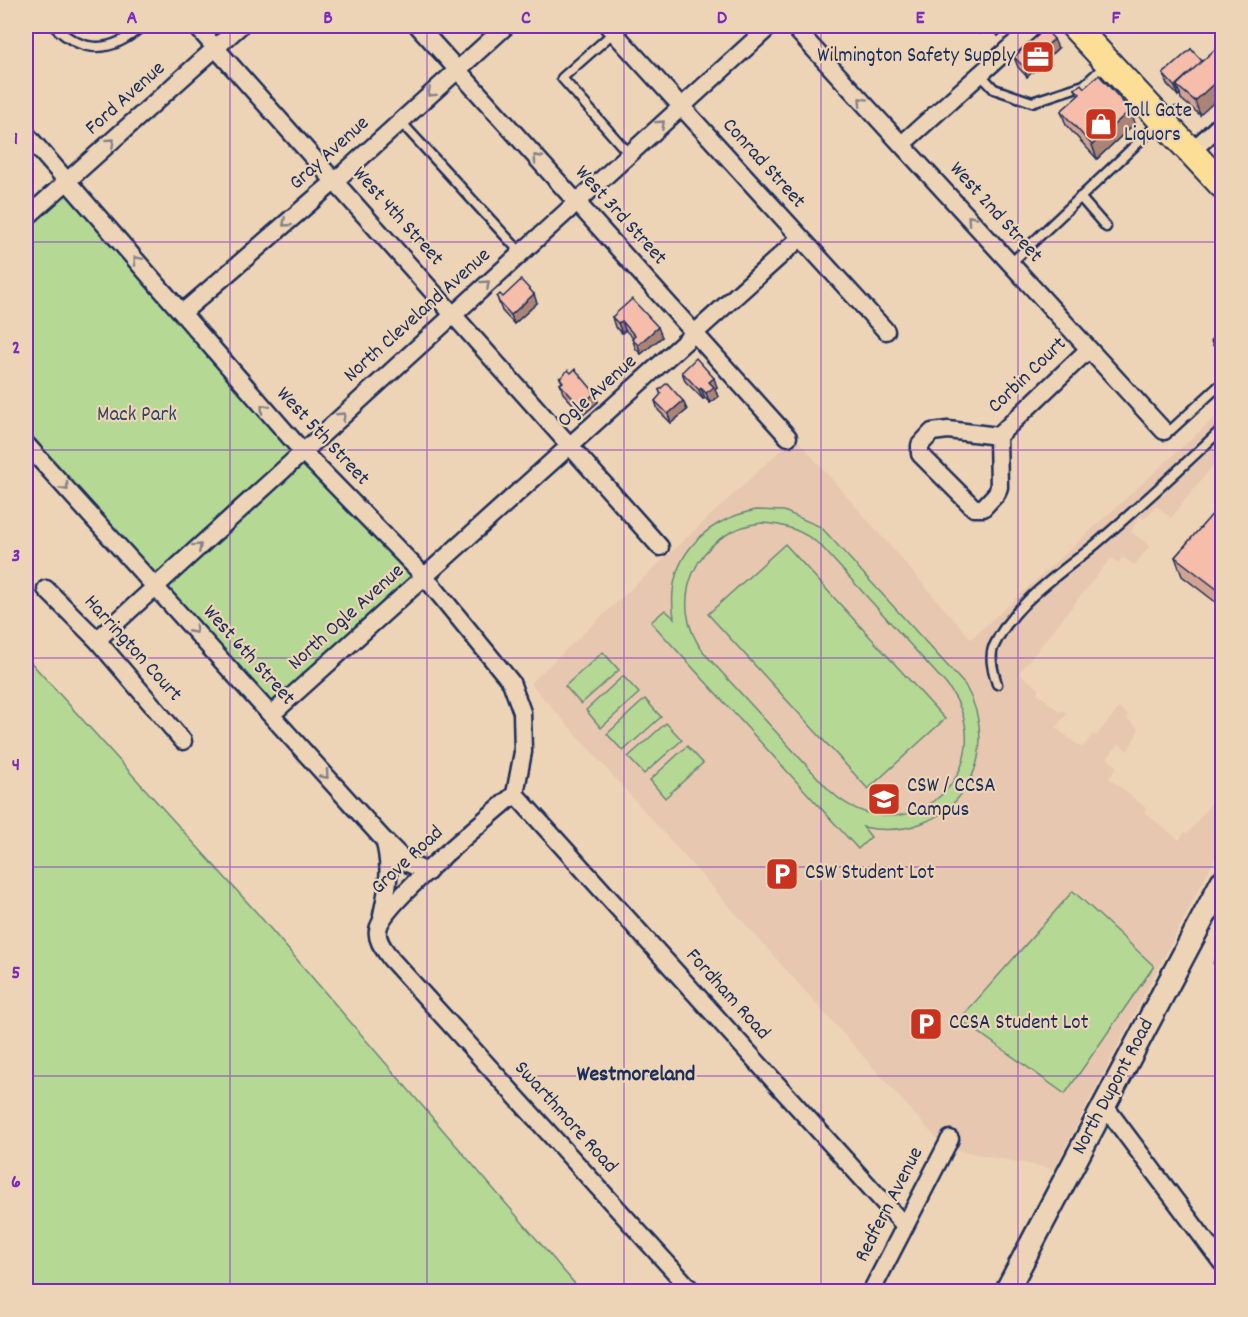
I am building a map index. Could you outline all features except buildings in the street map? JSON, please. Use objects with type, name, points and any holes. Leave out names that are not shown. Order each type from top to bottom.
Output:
[{"type":"main road","points":[[1074,26],[1107,64],[1169,119],[1191,152],[1222,185]]},
{"type":"main road","name":"North Dupont Road","points":[[1006,1292],[1222,882]]},
{"type":"street","name":"West 4th Street","points":[[196,26],[660,547]]},
{"type":"street","name":"Ford Avenue","points":[[26,218],[240,26]]},
{"type":"street","name":"West 3rd Street","points":[[418,26],[788,436]]},
{"type":"street","name":"Gray Avenue","points":[[182,313],[335,181],[506,26]]},
{"type":"street","name":"North Cleveland Avenue","points":[[97,640],[770,26]]},
{"type":"street","name":"West 2nd Street","points":[[793,26],[1164,431]]},
{"type":"street","points":[[902,144],[1034,26]]},
{"type":"street","name":"Conrad Street","points":[[611,29],[886,330]]},
{"type":"street","points":[[1191,152],[1222,123]]},
{"type":"street","name":"West 5th Street","points":[[26,134],[303,452],[426,578],[511,682],[522,712],[523,752],[515,794]]},
{"type":"street","name":"Ogle Avenue","points":[[426,578],[800,238]]},
{"type":"street","name":"Corbin Court","points":[[998,436],[948,430],[932,432],[920,445],[920,454],[974,508],[983,508],[997,493],[999,487],[998,436],[1089,349]]},
{"type":"street","name":"West 6th Street","points":[[26,444],[383,839],[389,855],[390,874],[381,919]]},
{"type":"street","name":"North Ogle Avenue","points":[[272,715],[426,578]]},
{"type":"street","name":"Harrington Court","points":[[46,589],[97,640],[183,741]]},
{"type":"street","name":"Grove Road","points":[[405,974],[379,942],[378,928],[381,919],[403,892],[515,794]]},
{"type":"street","name":"Fordham Road","points":[[515,794],[905,1226]]},
{"type":"street","points":[[383,839],[407,863],[428,872]]},
{"type":"street","name":"Swarthmore Road","points":[[405,974],[693,1292]]},
{"type":"street","points":[[1104,1105],[1222,1263]]},
{"type":"street","name":"Redfern Avenue","points":[[871,1292],[950,1139]]},
{"type":"lane","points":[[54,26],[68,39],[80,45],[111,46],[121,43],[142,26]]},
{"type":"lane","points":[[611,29],[562,78],[629,154]]},
{"type":"lane","points":[[980,74],[994,89],[1032,102],[1084,85],[1107,64]]},
{"type":"lane","points":[[1011,263],[1080,197],[1169,119]]},
{"type":"lane","points":[[400,121],[521,253]]},
{"type":"lane","points":[[1080,197],[1106,227]]},
{"type":"lane","points":[[1164,431],[1171,430],[1222,383]]},
{"type":"lane","points":[[997,684],[992,651],[1002,632],[1018,612],[1040,589],[1095,544],[1222,429]]},
{"type":"shaded area","name":"CSW / CCSA Campus","points":[[1222,411],[1222,454],[1171,518],[1156,506],[1145,519],[1139,516],[1131,532],[1150,546],[1134,565],[1123,557],[1118,563],[1111,558],[1019,673],[1039,689],[1037,693],[1060,712],[1062,710],[1067,713],[1056,728],[1082,748],[1093,734],[1096,736],[1119,708],[1128,715],[1126,718],[1139,729],[1128,751],[1119,744],[1107,758],[1117,767],[1109,778],[1146,808],[1144,812],[1179,840],[1185,832],[1188,833],[1222,789],[1222,845],[1054,1169],[945,1148],[530,683],[795,437],[971,639]]},
{"type":"green space","name":"Mack Park","points":[[68,181],[426,578],[271,715],[26,444],[26,218]]},
{"type":"green space","points":[[756,510],[784,511],[821,527],[965,685],[977,714],[980,742],[975,769],[963,792],[945,810],[922,823],[894,829],[863,827],[871,837],[858,849],[651,622],[665,610],[674,618],[675,579],[681,562],[704,534],[736,515]],"holes":[[[762,523],[801,532],[821,546],[946,684],[963,715],[966,746],[958,773],[941,796],[917,810],[889,816],[859,810],[829,790],[705,654],[693,634],[687,612],[688,591],[694,571],[705,553],[720,539],[739,528]]]},
{"type":"green space","points":[[785,544],[945,719],[868,789],[708,614]]},
{"type":"green space","points":[[603,652],[619,670],[581,704],[565,686]]},
{"type":"green space","points":[[26,657],[257,913],[581,1291],[26,1291]]},
{"type":"green space","points":[[623,676],[639,693],[601,728],[586,710]]},
{"type":"green space","points":[[645,699],[661,717],[623,751],[607,734]]},
{"type":"green space","points":[[666,723],[682,740],[644,774],[628,757]]},
{"type":"green space","points":[[687,746],[703,763],[665,798],[650,780]]},
{"type":"green space","points":[[1073,891],[1154,966],[1065,1094],[960,1019]]},
{"type":"green space","points":[[1222,945],[1222,975],[1213,963]]},
{"type":"place","name":"Wilmington Safety Supply","points":[[1038,57]]},
{"type":"place","name":"Toll Gate Liquors","points":[[1101,124]]},
{"type":"place","name":"CSW / CCSA Campus","points":[[884,799]]},
{"type":"place","name":"CSW Student Lot","points":[[782,874]]},
{"type":"place","name":"CCSA Student Lot","points":[[926,1024]]},
{"type":"district","name":"Westmoreland","points":[[636,1075]]}]
